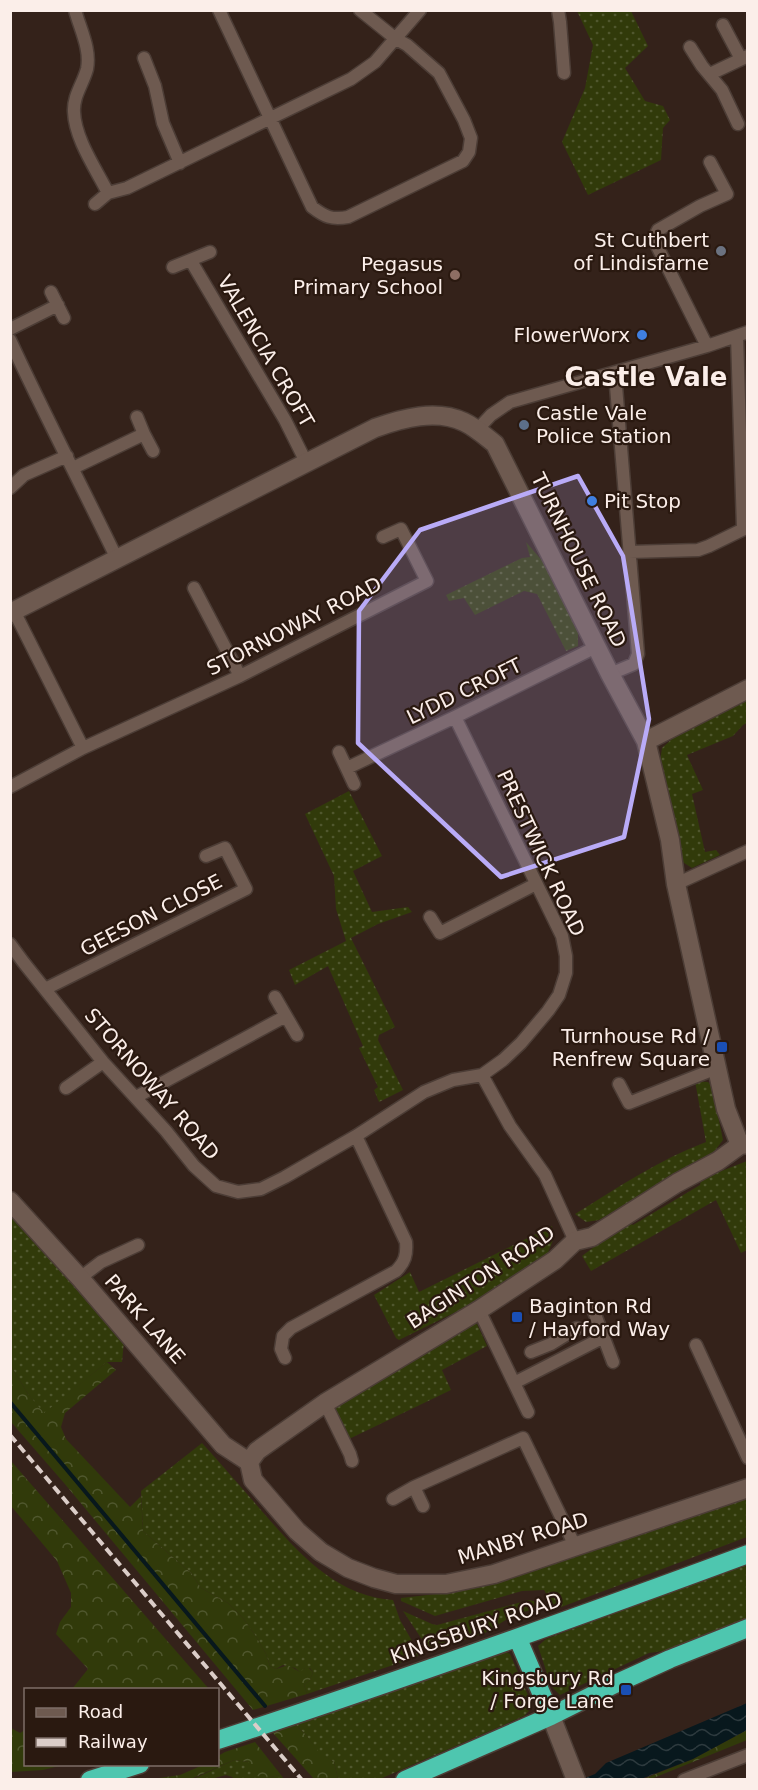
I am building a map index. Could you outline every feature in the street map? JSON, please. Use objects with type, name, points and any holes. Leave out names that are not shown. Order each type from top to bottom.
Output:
[{"type":"highway","name":"KINGSBURY ROAD","points":[[219,1740],[518,1638],[747,1554]]},
{"type":"highway","points":[[405,1779],[551,1716],[670,1659],[747,1628]]},
{"type":"highway","points":[[518,1638],[551,1716]]},
{"type":"highway","points":[[90,1779],[133,1766]]},
{"type":"street","points":[[75,10],[88,52],[87,67],[74,99],[77,132],[108,193]]},
{"type":"street","points":[[219,10],[312,207],[323,215],[336,219],[348,217],[463,161],[469,152],[471,138],[439,74],[407,45],[360,10]]},
{"type":"street","points":[[95,204],[108,193],[127,188],[351,79],[375,62],[420,10]]},
{"type":"street","points":[[558,10],[564,73]]},
{"type":"street","points":[[710,74],[744,58],[723,25]]},
{"type":"street","points":[[690,47],[722,90],[738,124]]},
{"type":"street","points":[[144,58],[155,86],[163,123],[180,163]]},
{"type":"street","points":[[707,346],[655,242],[655,236],[658,230],[700,206],[727,194],[710,162]]},
{"type":"street","name":"VALENCIA CROFT","points":[[173,267],[210,252]]},
{"type":"street","name":"VALENCIA CROFT","points":[[191,261],[285,420],[306,462]]},
{"type":"street","points":[[51,292],[64,318]]},
{"type":"street","points":[[10,329],[58,305]]},
{"type":"street","points":[[477,430],[491,415],[510,402],[615,374],[742,334],[745,527],[698,550],[629,552]]},
{"type":"street","points":[[10,340],[117,559]]},
{"type":"street","points":[[610,674],[634,664],[638,654],[615,374]]},
{"type":"street","points":[[137,417],[153,451]]},
{"type":"street","name":"TURNHOUSE ROAD","points":[[12,612],[375,428],[415,417],[452,417],[477,430],[495,444],[596,647],[646,741],[670,840],[676,884],[726,1109],[744,1145]]},
{"type":"street","points":[[73,468],[144,434]]},
{"type":"street","points":[[10,488],[24,475],[67,456]]},
{"type":"street","name":"STORNOWAY ROAD","points":[[10,788],[83,748],[240,676],[427,581],[401,529],[382,537]]},
{"type":"street","points":[[194,588],[240,676]]},
{"type":"street","points":[[12,612],[83,748]]},
{"type":"street","name":"LYDD CROFT","points":[[347,768],[596,647]]},
{"type":"street","points":[[646,741],[747,689]]},
{"type":"street","name":"PRESTWICK ROAD","points":[[455,717],[562,936],[566,956],[566,973],[559,994],[548,1011],[521,1043],[482,1076]]},
{"type":"street","points":[[339,752],[354,784]]},
{"type":"street","name":"GEESON CLOSE","points":[[45,989],[246,889],[225,848],[206,856]]},
{"type":"street","points":[[676,884],[747,851]]},
{"type":"street","points":[[430,917],[440,933],[536,884]]},
{"type":"street","name":"STORNOWAY ROAD","points":[[10,944],[103,1062],[166,1131],[194,1166],[216,1186],[238,1192],[261,1189],[356,1136],[424,1092],[453,1080],[482,1076]]},
{"type":"street","points":[[276,997],[297,1035]]},
{"type":"street","points":[[136,1097],[286,1016]]},
{"type":"street","points":[[66,1088],[103,1062]]},
{"type":"street","points":[[619,1084],[629,1103],[717,1068]]},
{"type":"street","points":[[482,1076],[510,1126],[545,1176],[575,1241]]},
{"type":"street","points":[[285,1358],[281,1349],[283,1336],[291,1328],[396,1271],[403,1264],[407,1254],[406,1242],[356,1136]]},
{"type":"street","name":"BAGINTON ROAD","points":[[249,1462],[257,1451],[325,1403],[479,1310],[555,1260],[575,1241],[592,1238],[677,1183],[744,1145]]},
{"type":"street","name":"PARK LANE","points":[[10,1201],[80,1278],[223,1445],[249,1462]]},
{"type":"street","points":[[80,1278],[101,1262],[138,1245]]},
{"type":"street","points":[[593,1309],[613,1362]]},
{"type":"street","points":[[479,1310],[528,1412]]},
{"type":"street","points":[[531,1352],[551,1344],[577,1328]]},
{"type":"street","points":[[514,1383],[604,1337]]},
{"type":"street","points":[[551,1344],[561,1359]]},
{"type":"street","points":[[696,1345],[747,1458]]},
{"type":"street","points":[[325,1403],[352,1461]]},
{"type":"street","points":[[393,1499],[414,1487],[523,1438],[575,1546]]},
{"type":"street","name":"MANBY ROAD","points":[[249,1462],[253,1480],[297,1531],[321,1552],[348,1568],[396,1584],[446,1584],[494,1574],[747,1488]]},
{"type":"street","points":[[414,1487],[423,1506]]},
{"type":"street","points":[[551,1716],[574,1773]]},
{"type":"street","points":[[684,1779],[747,1755]]},
{"type":"highlighted area","points":[[578,476],[623,556],[649,719],[624,837],[501,877],[358,743],[359,611],[420,530]]},
{"type":"green space","points":[[577,11],[631,11],[648,46],[625,68],[645,101],[663,106],[670,120],[663,128],[661,160],[588,195],[562,142],[585,88],[593,45]]},
{"type":"green space","points":[[526,542],[545,564],[578,633],[578,646],[566,651],[537,594],[524,591],[475,615],[464,598],[449,601],[446,595],[522,558],[530,557]]},
{"type":"green space","points":[[747,698],[747,723],[733,736],[687,755],[703,790],[692,794],[705,852],[716,850],[720,855],[692,868],[681,861],[659,768],[662,748],[673,738]]},
{"type":"green space","points":[[349,791],[382,856],[353,871],[372,912],[408,907],[412,912],[378,924],[351,938],[395,1027],[379,1035],[378,1040],[403,1090],[379,1102],[374,1090],[378,1087],[359,1048],[363,1046],[328,966],[295,985],[289,970],[346,941],[336,909],[334,876],[305,814]]},
{"type":"green space","points":[[695,1081],[708,1082],[712,1086],[723,1140],[713,1153],[599,1220],[586,1222],[575,1214],[655,1165],[706,1142]]},
{"type":"green space","points":[[747,1161],[747,1250],[741,1253],[716,1200],[591,1271],[582,1256],[627,1222],[633,1225],[700,1185],[701,1179]]},
{"type":"green space","points":[[11,1217],[124,1341],[122,1362],[107,1362],[44,1414],[28,1394],[11,1366]]},
{"type":"green space","points":[[552,1226],[553,1240],[547,1255],[470,1305],[399,1340],[396,1338],[374,1295],[410,1272],[419,1292]]},
{"type":"green space","points":[[471,1323],[477,1324],[487,1346],[442,1370],[451,1390],[349,1439],[334,1409]]},
{"type":"green space","points":[[107,1362],[116,1370],[65,1413],[61,1427],[66,1439],[130,1507],[141,1496],[143,1531],[191,1573],[201,1588],[228,1603],[243,1618],[266,1654],[270,1666],[276,1669],[288,1665],[300,1672],[309,1668],[313,1672],[310,1680],[304,1685],[307,1694],[253,1710],[11,1422],[11,1366],[28,1394],[44,1413]]},
{"type":"green space","points":[[202,1443],[302,1555],[334,1580],[352,1590],[372,1597],[393,1600],[400,1620],[419,1653],[417,1657],[307,1694],[304,1685],[310,1680],[313,1672],[310,1668],[305,1668],[301,1673],[295,1668],[283,1665],[276,1669],[270,1666],[266,1654],[243,1618],[228,1603],[201,1588],[191,1573],[143,1531],[141,1491]]},
{"type":"green space","points":[[11,1461],[208,1688],[73,1688],[88,1669],[56,1634],[60,1622],[71,1607],[71,1593],[57,1561],[11,1506]]},
{"type":"green space","points":[[747,1492],[747,1537],[556,1609],[544,1590],[522,1591],[435,1616],[401,1601],[401,1598],[454,1592],[461,1587]]},
{"type":"green space","points":[[747,1564],[747,1620],[671,1650],[649,1653],[560,1695],[551,1686],[538,1646],[546,1639]]},
{"type":"green space","points":[[529,1600],[542,1603],[536,1608],[512,1616],[485,1633],[432,1650],[427,1647],[403,1611],[437,1625]]},
{"type":"green space","points":[[504,1651],[510,1654],[530,1700],[530,1710],[524,1716],[380,1779],[338,1779],[334,1762],[319,1753],[294,1723]]},
{"type":"green space","points":[[294,1723],[319,1752],[334,1762],[338,1779],[314,1779],[272,1732]]},
{"type":"green space","points":[[11,1728],[20,1733],[24,1731],[24,1766],[59,1766],[43,1770],[11,1772]]},
{"type":"green space","points":[[747,1730],[747,1740],[651,1779],[641,1780],[693,1759]]},
{"type":"green space","points":[[255,1742],[281,1775],[256,1776],[249,1762],[234,1760],[191,1779],[152,1779],[180,1775],[201,1766],[219,1766],[219,1755]]},
{"type":"green space","points":[[234,1760],[249,1762],[270,1777],[281,1775],[284,1779],[234,1779],[226,1775],[211,1779],[191,1780]]},
{"type":"water","points":[[747,1703],[747,1730],[693,1759],[641,1779],[580,1780],[595,1774],[606,1763]]},
{"type":"waterway","points":[[10,1402],[265,1706]]},
{"type":"railway","points":[[10,1435],[302,1780]]},
{"type":"place","name":"St Cuthbert of Lindisfarne","points":[[721,251]]},
{"type":"place","name":"Pegasus Primary School","points":[[455,275]]},
{"type":"place","name":"FlowerWorx","points":[[642,335]]},
{"type":"place","name":"Castle Vale Police Station","points":[[524,425]]},
{"type":"place","name":"Pit Stop","points":[[592,501]]},
{"type":"place","name":"Turnhouse Rd / Renfrew Square","points":[[722,1047]]},
{"type":"place","name":"Baginton Rd / Hayford Way","points":[[517,1317]]},
{"type":"place","name":"Kingsbury Rd / Forge Lane","points":[[626,1690]]},
{"type":"district","name":"Castle Vale","points":[[646,377]]}]
